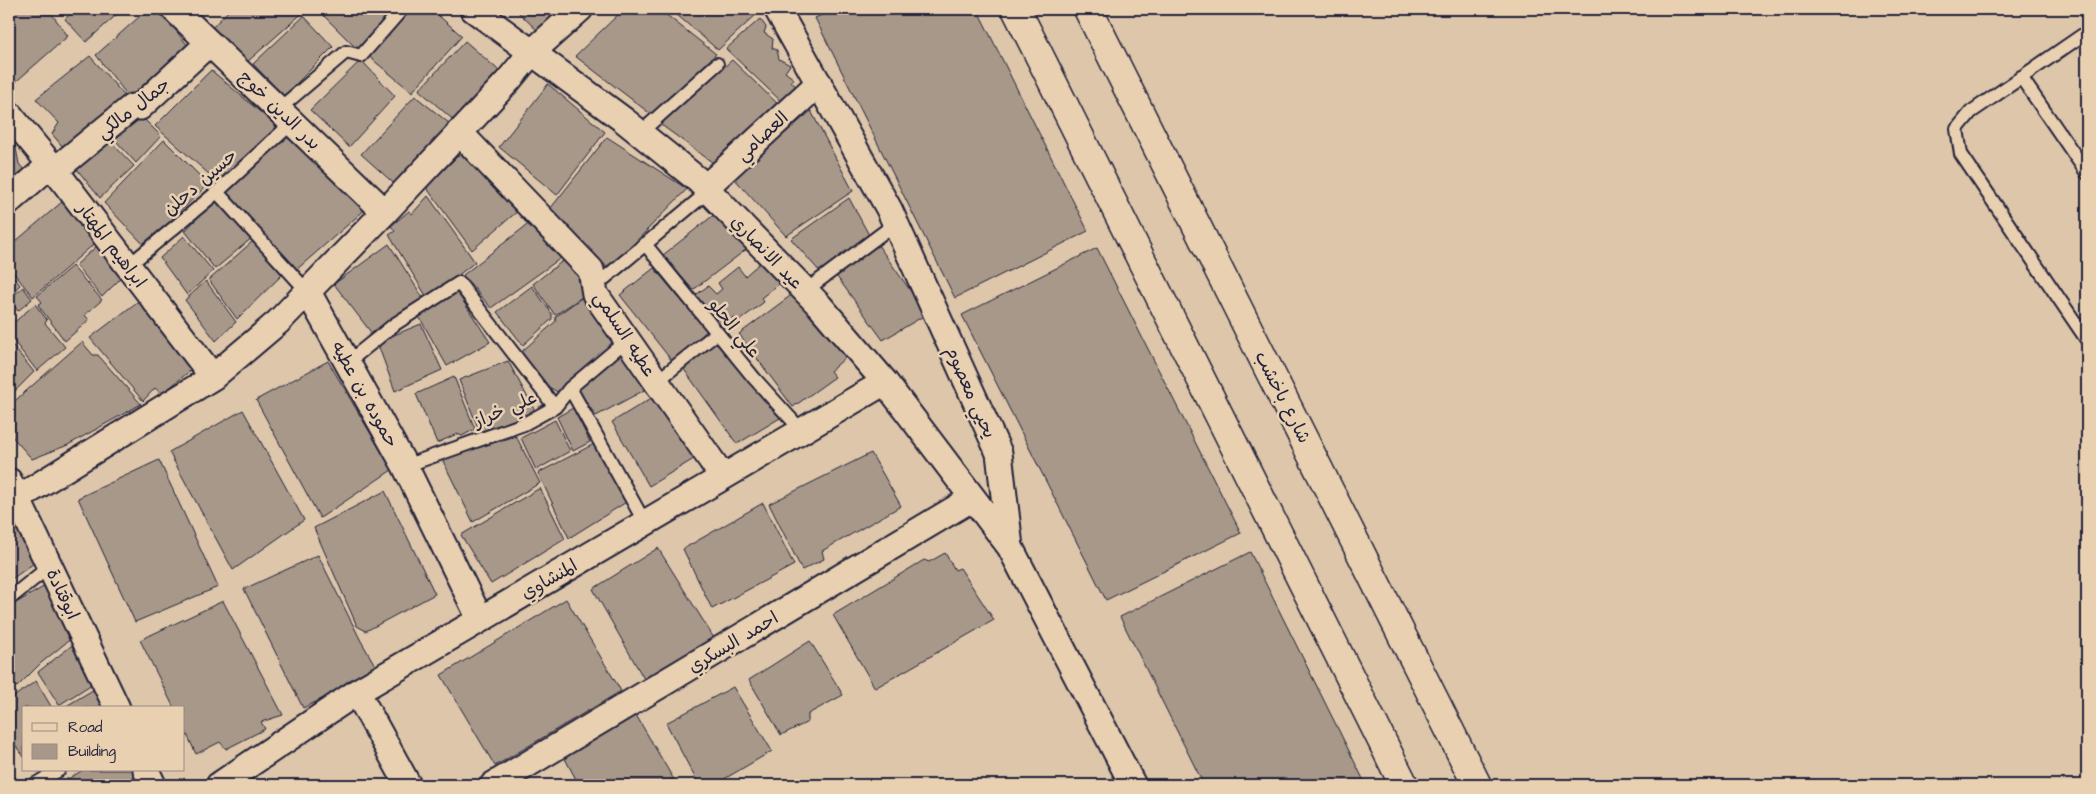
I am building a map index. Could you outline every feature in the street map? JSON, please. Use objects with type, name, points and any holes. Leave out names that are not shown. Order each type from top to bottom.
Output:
[{"type":"main road","points":[[1016,9],[1404,785]]},
{"type":"main road","name":"شارع باخشب","points":[[1088,9],[1477,785]]},
{"type":"street","name":"عيد الانصاري","points":[[473,9],[640,133],[707,190],[805,291],[885,382],[1010,547]]},
{"type":"street","points":[[13,489],[213,377],[278,322],[385,212],[531,53],[580,9]]},
{"type":"street","name":"يحيي معصوم","points":[[777,9],[896,223],[999,453],[1010,547],[1133,785]]},
{"type":"street","name":"بدر الدين خوج","points":[[189,14],[209,43],[385,212]]},
{"type":"street","name":"جمال مالكي","points":[[9,201],[132,106],[140,107],[209,43]]},
{"type":"street","name":"العصامي","points":[[707,190],[819,83]]},
{"type":"street","name":"ابراهيم المهتار","points":[[9,114],[213,377]]},
{"type":"street","name":"عطيه السلمي","points":[[459,132],[591,270],[595,294],[723,477]]},
{"type":"street","name":"حموده بن عطيه","points":[[308,292],[405,466],[480,619]]},
{"type":"street","name":"المنشاوي","points":[[218,785],[357,692],[885,382]]},
{"type":"street","name":"ابوقتادة","points":[[13,489],[116,706]]},
{"type":"street","name":"احمد البسكري","points":[[493,785],[972,498]]},
{"type":"street","points":[[357,692],[408,785]]},
{"type":"street","points":[[147,772],[153,785]]},
{"type":"lane","name":"حسين دحلن","points":[[128,266],[217,192],[346,52],[361,56],[402,9]]},
{"type":"lane","points":[[2087,32],[1971,112],[1957,129],[1961,154],[2087,340]]},
{"type":"lane","points":[[640,133],[717,64]]},
{"type":"lane","points":[[2021,77],[2087,173]]},
{"type":"lane","points":[[594,286],[707,190]]},
{"type":"lane","name":"حموده بن عطيه","points":[[217,192],[308,292]]},
{"type":"lane","points":[[805,291],[896,223]]},
{"type":"lane","name":"علي الحلو","points":[[645,244],[754,378],[802,431]]},
{"type":"lane","points":[[348,362],[395,324],[458,283],[555,407]]},
{"type":"lane","points":[[656,382],[717,333]]},
{"type":"lane","name":"علي خراز","points":[[405,466],[524,424],[555,407],[570,388],[627,340]]},
{"type":"lane","points":[[570,388],[645,523]]},
{"type":"lane","points":[[9,599],[50,566]]},
{"type":"lane","points":[[34,785],[56,772]]},
{"type":"lane","points":[[9,782],[12,785]]},
{"type":"building","points":[[19,9],[48,9],[68,36],[11,86],[9,82],[9,17]]},
{"type":"building","points":[[66,9],[123,9],[86,42],[65,19],[70,14]]},
{"type":"building","points":[[148,9],[159,9],[188,46],[132,101],[96,55]]},
{"type":"building","points":[[230,9],[307,9],[246,63],[210,30]]},
{"type":"building","points":[[323,9],[395,9],[359,51],[320,12]]},
{"type":"building","points":[[408,9],[431,9],[462,36],[412,92],[367,55]]},
{"type":"building","points":[[515,9],[571,9],[543,36]]},
{"type":"building","points":[[624,9],[659,9],[716,54],[652,115],[575,56]]},
{"type":"building","points":[[670,9],[754,9],[758,13],[718,50]]},
{"type":"building","points":[[835,9],[977,9],[1088,231],[955,298],[815,18]]},
{"type":"building","points":[[304,16],[333,47],[284,96],[253,64]]},
{"type":"building","points":[[760,19],[766,27],[764,33],[773,39],[772,48],[777,50],[779,59],[790,65],[785,72],[794,79],[791,81],[799,90],[784,104],[726,49]]},
{"type":"building","points":[[465,41],[504,75],[458,124],[419,90]]},
{"type":"building","points":[[90,56],[129,101],[68,153],[52,134],[59,123],[36,99]]},
{"type":"building","points":[[361,60],[395,96],[349,147],[310,110]]},
{"type":"building","points":[[732,60],[782,108],[716,165],[660,124]]},
{"type":"building","points":[[211,70],[279,128],[220,184],[155,126]]},
{"type":"building","points":[[548,84],[605,132],[557,195],[499,147]]},
{"type":"building","points":[[415,96],[454,127],[399,188],[361,154]]},
{"type":"building","points":[[135,110],[161,136],[136,163],[108,132]]},
{"type":"building","points":[[811,111],[853,191],[786,236],[733,177]]},
{"type":"building","points":[[283,134],[368,207],[295,271],[222,193]]},
{"type":"building","points":[[104,135],[134,166],[100,198],[72,163]]},
{"type":"building","points":[[607,137],[687,189],[609,269],[550,209]]},
{"type":"building","points":[[9,138],[16,148],[19,164],[26,172],[9,194]]},
{"type":"building","points":[[164,140],[208,184],[145,246],[104,203]]},
{"type":"building","points":[[461,153],[519,210],[472,250],[426,187]]},
{"type":"building","points":[[69,196],[102,237],[33,297],[9,267],[9,247]]},
{"type":"building","points":[[428,196],[475,262],[428,299],[389,235],[395,231],[391,226],[409,211],[412,214]]},
{"type":"building","points":[[216,198],[253,237],[215,269],[185,231]]},
{"type":"building","points":[[849,198],[870,237],[821,273],[791,239]]},
{"type":"building","points":[[720,210],[752,245],[693,290],[663,255]]},
{"type":"building","points":[[536,218],[565,255],[491,308],[463,275]]},
{"type":"building","points":[[184,236],[213,271],[187,295],[160,258]]},
{"type":"building","points":[[253,241],[283,274],[237,319],[209,280]]},
{"type":"building","points":[[100,243],[125,274],[102,297],[76,265]]},
{"type":"building","points":[[389,244],[423,298],[373,335],[334,284]]},
{"type":"building","points":[[878,245],[927,314],[883,340],[835,274]]},
{"type":"building","points":[[1097,248],[1241,533],[1106,600],[962,315]]},
{"type":"building","points":[[569,256],[591,291],[555,315],[533,284]]},
{"type":"building","points":[[761,262],[780,283],[761,298],[764,302],[740,320],[734,318],[721,330],[693,297],[708,286],[716,294],[722,289],[718,283],[738,267],[745,276]]},
{"type":"building","points":[[72,266],[102,300],[85,315],[89,320],[65,341],[38,305],[42,302],[37,296]]},
{"type":"building","points":[[654,268],[707,331],[672,361],[620,295]]},
{"type":"building","points":[[9,271],[20,285],[10,295],[9,293]]},
{"type":"building","points":[[206,281],[236,322],[216,341],[185,300]]},
{"type":"building","points":[[532,286],[552,314],[552,319],[523,345],[497,312]]},
{"type":"building","points":[[23,287],[32,299],[18,311],[9,299]]},
{"type":"building","points":[[455,289],[490,342],[447,366],[417,313]]},
{"type":"building","points":[[798,290],[852,352],[830,371],[835,377],[793,407],[739,334]]},
{"type":"building","points":[[145,296],[197,365],[162,394],[155,388],[143,401],[90,338]]},
{"type":"building","points":[[584,296],[619,343],[561,394],[542,383],[519,354],[556,321],[555,317]]},
{"type":"building","points":[[9,302],[15,310],[9,316]]},
{"type":"building","points":[[35,304],[47,320],[45,323],[65,347],[37,371],[9,335],[9,327]]},
{"type":"building","points":[[421,324],[442,370],[395,391],[377,342]]},
{"type":"building","points":[[9,341],[34,372],[9,397]]},
{"type":"building","points":[[82,342],[93,355],[98,355],[141,404],[68,445],[32,459],[9,433],[14,428],[9,421],[9,406]]},
{"type":"building","points":[[715,342],[780,418],[737,444],[683,368]]},
{"type":"building","points":[[625,345],[652,386],[596,416],[575,385]]},
{"type":"building","points":[[328,361],[392,470],[320,518],[256,400]]},
{"type":"building","points":[[508,361],[535,411],[481,435],[459,380]]},
{"type":"building","points":[[454,377],[475,429],[462,436],[457,434],[437,443],[416,394]]},
{"type":"building","points":[[658,394],[697,457],[649,486],[612,422]]},
{"type":"building","points":[[573,408],[590,442],[573,451],[557,417]]},
{"type":"building","points":[[243,410],[304,520],[233,570],[169,452]]},
{"type":"building","points":[[555,420],[570,451],[536,470],[521,438]]},
{"type":"building","points":[[516,436],[540,483],[473,522],[442,459]]},
{"type":"building","points":[[594,444],[628,501],[569,538],[538,473]]},
{"type":"building","points":[[871,453],[901,506],[822,551],[824,559],[802,570],[769,504]]},
{"type":"building","points":[[159,460],[218,587],[135,622],[78,498]]},
{"type":"building","points":[[540,488],[565,539],[491,584],[461,535]]},
{"type":"building","points":[[385,491],[435,594],[366,631],[357,626],[314,528]]},
{"type":"building","points":[[763,503],[794,565],[712,609],[683,549]]},
{"type":"building","points":[[9,514],[37,561],[9,581]]},
{"type":"building","points":[[658,548],[717,643],[648,686],[593,589]]},
{"type":"building","points":[[1250,552],[1366,785],[1204,785],[1120,617]]},
{"type":"building","points":[[945,553],[955,570],[960,568],[994,620],[875,688],[833,615],[924,560],[929,562]]},
{"type":"building","points":[[318,555],[361,641],[379,672],[303,708],[244,589]]},
{"type":"building","points":[[45,586],[73,637],[41,663],[17,687],[12,684],[9,688],[9,607]]},
{"type":"building","points":[[566,599],[621,691],[495,766],[441,675]]},
{"type":"building","points":[[223,601],[283,715],[261,722],[265,729],[226,749],[220,742],[196,754],[185,730],[185,706],[173,706],[140,640]]},
{"type":"building","points":[[810,641],[843,695],[808,714],[808,722],[781,735],[749,680]]},
{"type":"building","points":[[75,643],[92,684],[59,705],[38,672]]},
{"type":"building","points":[[36,681],[51,706],[22,706],[22,754],[9,737],[9,700]]},
{"type":"building","points":[[101,685],[110,706],[66,706]]},
{"type":"building","points":[[733,687],[772,751],[714,785],[699,785],[666,723]]},
{"type":"building","points":[[633,710],[677,785],[579,785],[561,751]]},
{"type":"building","points":[[80,772],[142,772],[148,785],[58,785]]}]
